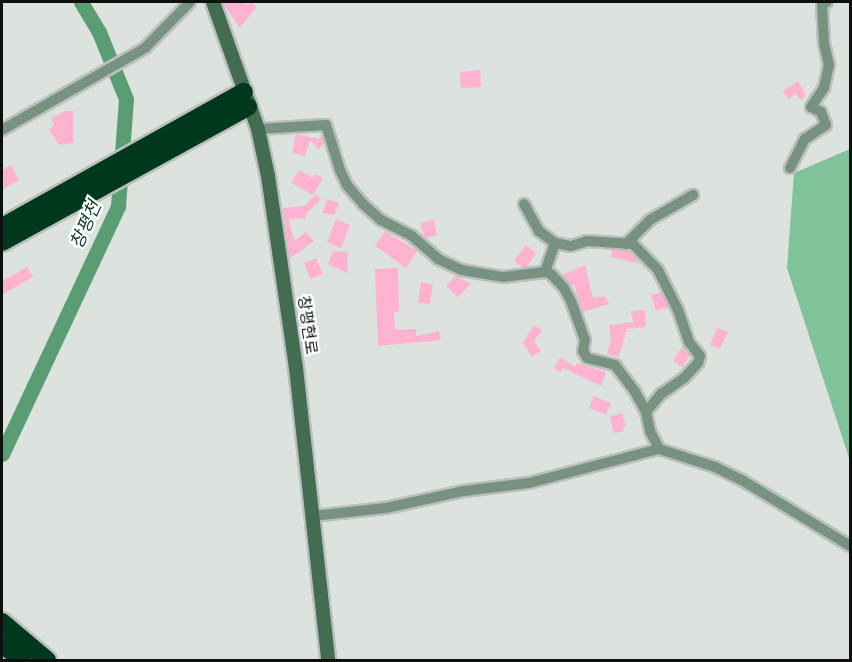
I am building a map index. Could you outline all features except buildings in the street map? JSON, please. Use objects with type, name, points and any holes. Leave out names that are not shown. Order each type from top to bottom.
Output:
[{"type":"highway","points":[[2,227],[161,136],[246,100]]},
{"type":"highway","points":[[2,242],[156,158],[246,100]]},
{"type":"highway","points":[[2,622],[47,660]]},
{"type":"highway","points":[[2,644],[22,660]]},
{"type":"main road","name":"창평현로","points":[[213,2],[258,129],[287,303],[328,660]]},
{"type":"street","points":[[2,130],[145,48],[190,2]]},
{"type":"street","points":[[790,168],[805,139],[826,125],[821,112],[811,106],[824,88],[829,65],[824,43],[822,3],[826,2]]},
{"type":"street","points":[[258,129],[326,124],[347,185],[381,220],[412,236],[438,259],[462,270],[502,277],[545,272],[551,274],[564,288],[571,301],[585,340],[583,351],[587,358],[615,365],[634,390],[646,412],[650,432],[659,449]]},
{"type":"street","points":[[626,244],[650,220],[693,195]]},
{"type":"street","points":[[524,204],[539,231],[555,243],[571,246],[587,241],[633,244],[658,270],[678,310],[689,342],[700,356],[698,363],[661,394],[646,412]]},
{"type":"street","points":[[545,272],[555,243]]},
{"type":"street","points":[[312,516],[386,508],[464,491],[529,483],[659,449],[715,467],[742,480],[850,546]]},
{"type":"green space","points":[[850,149],[850,461],[787,268],[794,173]]},
{"type":"waterway","name":"창평천","points":[[2,454],[118,206],[126,99],[99,32],[81,2]]}]
